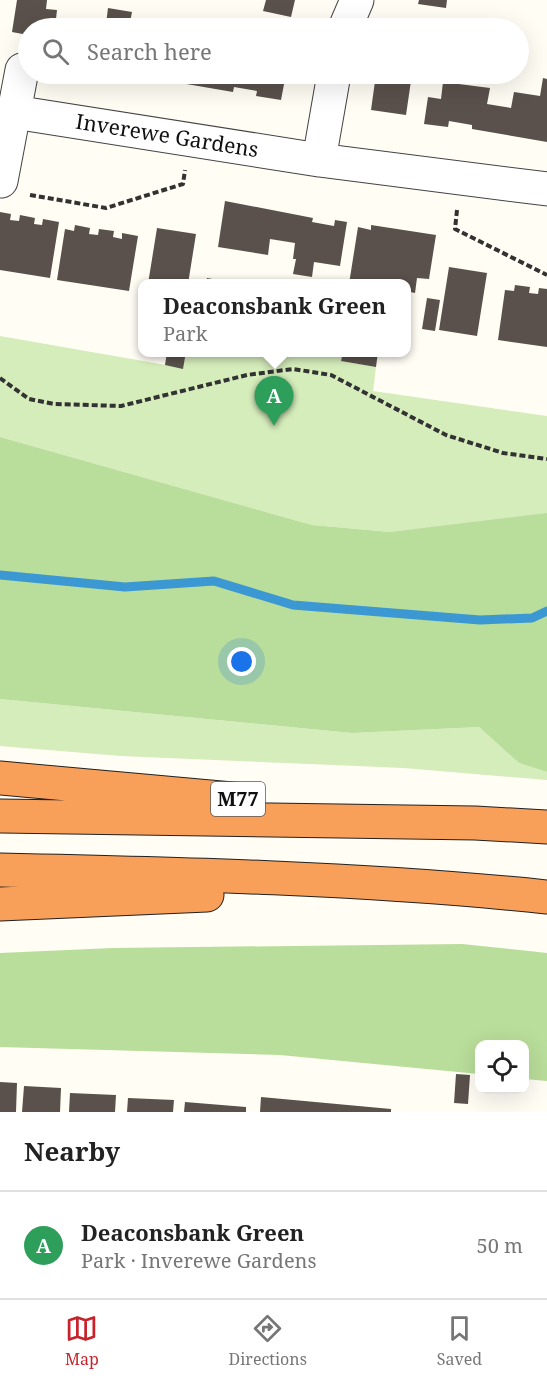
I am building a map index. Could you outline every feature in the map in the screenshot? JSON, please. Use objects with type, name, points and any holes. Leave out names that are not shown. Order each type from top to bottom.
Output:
[{"type":"highway","name":"M77","points":[[0,778],[475,823]]},
{"type":"highway","name":"M77","points":[[0,816],[475,823],[547,827]]},
{"type":"highway","points":[[0,870],[264,877],[428,886],[547,897]]},
{"type":"highway","points":[[0,904],[428,886]]},
{"type":"street","points":[[349,18],[357,0]]},
{"type":"street","points":[[12,187],[14,112],[19,84]]},
{"type":"street","points":[[319,160],[332,84]]},
{"type":"street","name":"Inverewe Gardens","points":[[14,112],[319,160],[547,189]]},
{"type":"path","points":[[12,187],[106,208],[183,184],[189,139]]},
{"type":"path","points":[[462,178],[455,229],[547,275]]},
{"type":"path","points":[[0,378],[29,399],[54,404],[121,406],[248,375],[293,369],[331,375],[446,435],[503,453],[547,459]]},
{"type":"green space","points":[[0,336],[183,368],[185,357],[342,357],[342,361],[376,367],[373,391],[547,416],[547,515],[390,532],[312,525],[0,437]]},
{"type":"green space","points":[[0,437],[312,525],[390,532],[547,513],[547,772],[519,763],[479,727],[352,733],[0,699]]},
{"type":"green space","points":[[0,699],[352,733],[479,727],[519,763],[547,772],[547,780],[404,768],[121,756],[0,746]]},
{"type":"green space","points":[[462,944],[547,953],[547,1081],[529,1079],[529,1040],[475,1040],[475,1074],[280,1055],[0,1047],[0,953],[113,948]]},
{"type":"building","points":[[17,0],[47,0],[46,9],[57,10],[56,18],[18,18],[18,33],[12,32]]},
{"type":"building","points":[[266,0],[295,0],[291,17],[263,11]]},
{"type":"building","points":[[419,0],[447,0],[446,8],[418,4]]},
{"type":"building","points":[[108,8],[132,12],[131,18],[107,18]]},
{"type":"building","points":[[543,78],[547,79],[547,142],[472,129],[472,125],[449,121],[448,127],[424,124],[428,97],[441,99],[443,84],[490,88],[487,104],[511,108],[514,92],[540,96]]},
{"type":"building","points":[[186,84],[284,84],[281,100],[256,96],[257,91],[234,87],[233,92]]},
{"type":"building","points":[[375,84],[411,84],[406,115],[371,110]]},
{"type":"building","points":[[225,201],[313,218],[312,222],[334,226],[335,220],[347,222],[340,266],[314,262],[312,277],[293,274],[296,259],[293,259],[295,243],[270,239],[268,255],[218,247]]},
{"type":"building","points":[[0,212],[11,214],[10,220],[19,221],[20,215],[35,218],[34,224],[42,225],[43,219],[59,222],[50,278],[0,270]]},
{"type":"building","points":[[75,225],[90,228],[89,234],[98,235],[99,229],[114,231],[113,237],[122,239],[122,233],[138,236],[129,291],[57,280],[65,229],[74,231]]},
{"type":"building","points":[[371,225],[436,235],[429,279],[417,278],[415,293],[411,292],[411,279],[350,279],[358,227],[371,230]]},
{"type":"building","points":[[157,228],[196,234],[189,279],[149,279]]},
{"type":"building","points":[[449,267],[487,273],[477,336],[439,330]]},
{"type":"building","points":[[515,285],[530,287],[529,293],[538,294],[539,288],[547,289],[547,347],[498,340],[505,290],[514,291]]},
{"type":"building","points":[[427,298],[440,300],[435,331],[422,329]]},
{"type":"building","points":[[166,357],[185,357],[183,369],[165,365]]},
{"type":"building","points":[[342,357],[377,357],[376,367],[341,361]]},
{"type":"building","points":[[456,1074],[470,1075],[468,1104],[454,1103]]},
{"type":"building","points":[[0,1082],[17,1083],[16,1112],[0,1112]]},
{"type":"building","points":[[24,1086],[61,1088],[60,1112],[22,1112]]},
{"type":"building","points":[[70,1093],[116,1095],[115,1112],[69,1112]]},
{"type":"building","points":[[261,1097],[391,1109],[391,1112],[260,1112]]},
{"type":"building","points":[[128,1098],[174,1100],[173,1112],[127,1112]]},
{"type":"building","points":[[185,1102],[246,1107],[246,1112],[184,1112]]},
{"type":"waterway","points":[[0,575],[125,587],[214,581],[293,605],[480,620],[532,618],[547,611]]},
{"type":"place","name":"Deaconsbank Green","points":[[274,426]]}]
